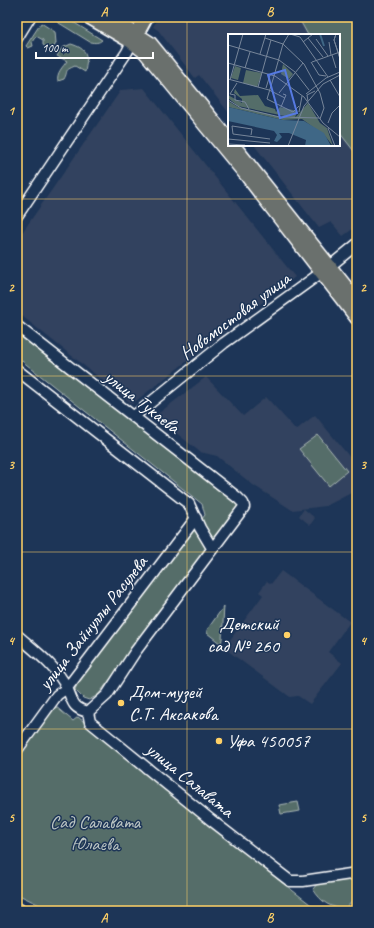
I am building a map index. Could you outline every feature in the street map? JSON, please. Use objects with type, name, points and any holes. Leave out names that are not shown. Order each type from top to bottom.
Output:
[{"type":"main road","points":[[89,17],[134,38],[150,43],[228,139]]},
{"type":"main road","points":[[109,17],[134,38],[325,270],[357,301]]},
{"type":"main road","points":[[134,38],[146,17]]},
{"type":"main road","points":[[234,146],[325,270],[357,318]]},
{"type":"street","points":[[17,38],[30,17]]},
{"type":"street","points":[[17,216],[127,52],[134,38]]},
{"type":"street","name":"Новомостовая улица","points":[[134,416],[224,343],[325,270],[357,244]]},
{"type":"street","name":"улица Тукаева","points":[[17,326],[134,416],[243,503],[244,507],[231,526],[212,548]]},
{"type":"street","points":[[17,370],[189,504],[200,528],[212,548],[135,652],[107,695],[88,712]]},
{"type":"street","name":"улица Зайнуллы Расулева","points":[[17,750],[57,695],[67,688],[196,518]]},
{"type":"street","name":"улица Салавата","points":[[17,635],[57,673],[67,688],[73,704],[81,710],[88,712],[90,722],[211,820],[290,881],[304,881],[357,873]]},
{"type":"street","points":[[17,908],[22,911]]},
{"type":"shaded area","points":[[159,17],[298,17],[307,34],[228,34],[228,112],[199,75],[195,78],[158,30],[153,27]]},
{"type":"shaded area","points":[[144,88],[295,277],[132,404],[17,312],[17,240],[121,90]]},
{"type":"shaded area","points":[[340,133],[357,155],[357,226],[343,236],[331,222],[319,228],[255,146],[340,146]]},
{"type":"shaded area","points":[[206,377],[243,416],[266,397],[296,430],[315,415],[357,466],[357,490],[326,506],[292,510],[253,485],[217,456],[200,452],[155,416]]},
{"type":"shaded area","points":[[304,509],[315,518],[310,525],[299,516]]},
{"type":"shaded area","name":"Детский сад № 260","points":[[281,571],[350,622],[328,652],[342,663],[310,704],[298,696],[290,697],[224,648],[263,595],[259,592],[267,581],[271,584]]},
{"type":"green space","points":[[56,17],[65,17],[102,40],[100,42],[90,42],[59,23]]},
{"type":"green space","points":[[298,17],[357,17],[357,155],[340,133],[340,34],[307,34]]},
{"type":"green space","points":[[41,23],[55,32],[56,43],[52,51],[43,45],[43,40],[36,36],[32,42],[33,46],[28,48],[26,46]]},
{"type":"green space","points":[[71,44],[81,48],[86,54],[85,72],[75,66],[68,70],[64,79],[58,81],[59,73],[67,61],[57,56],[62,48]]},
{"type":"green space","points":[[17,334],[243,507],[98,695],[89,700],[83,698],[75,690],[80,675],[205,515],[202,504],[17,357]]},
{"type":"green space","points":[[318,435],[347,471],[329,486],[299,449]]},
{"type":"green space","points":[[224,606],[221,644],[207,633],[207,630]]},
{"type":"green space","name":"Сад Салавата Юлаева","points":[[55,706],[73,721],[78,717],[239,849],[319,911],[52,911],[17,894],[17,758]]},
{"type":"green space","points":[[298,802],[300,811],[281,814],[279,805]]},
{"type":"green space","points":[[357,877],[357,896],[346,908],[327,904],[319,898],[313,889],[317,884]]},
{"type":"place","name":"Детский сад № 260","points":[[287,635]]},
{"type":"place","name":"Дом-музей С.Т. Аксакова","points":[[121,703]]},
{"type":"place","name":"Уфа 450057","points":[[219,741]]}]
